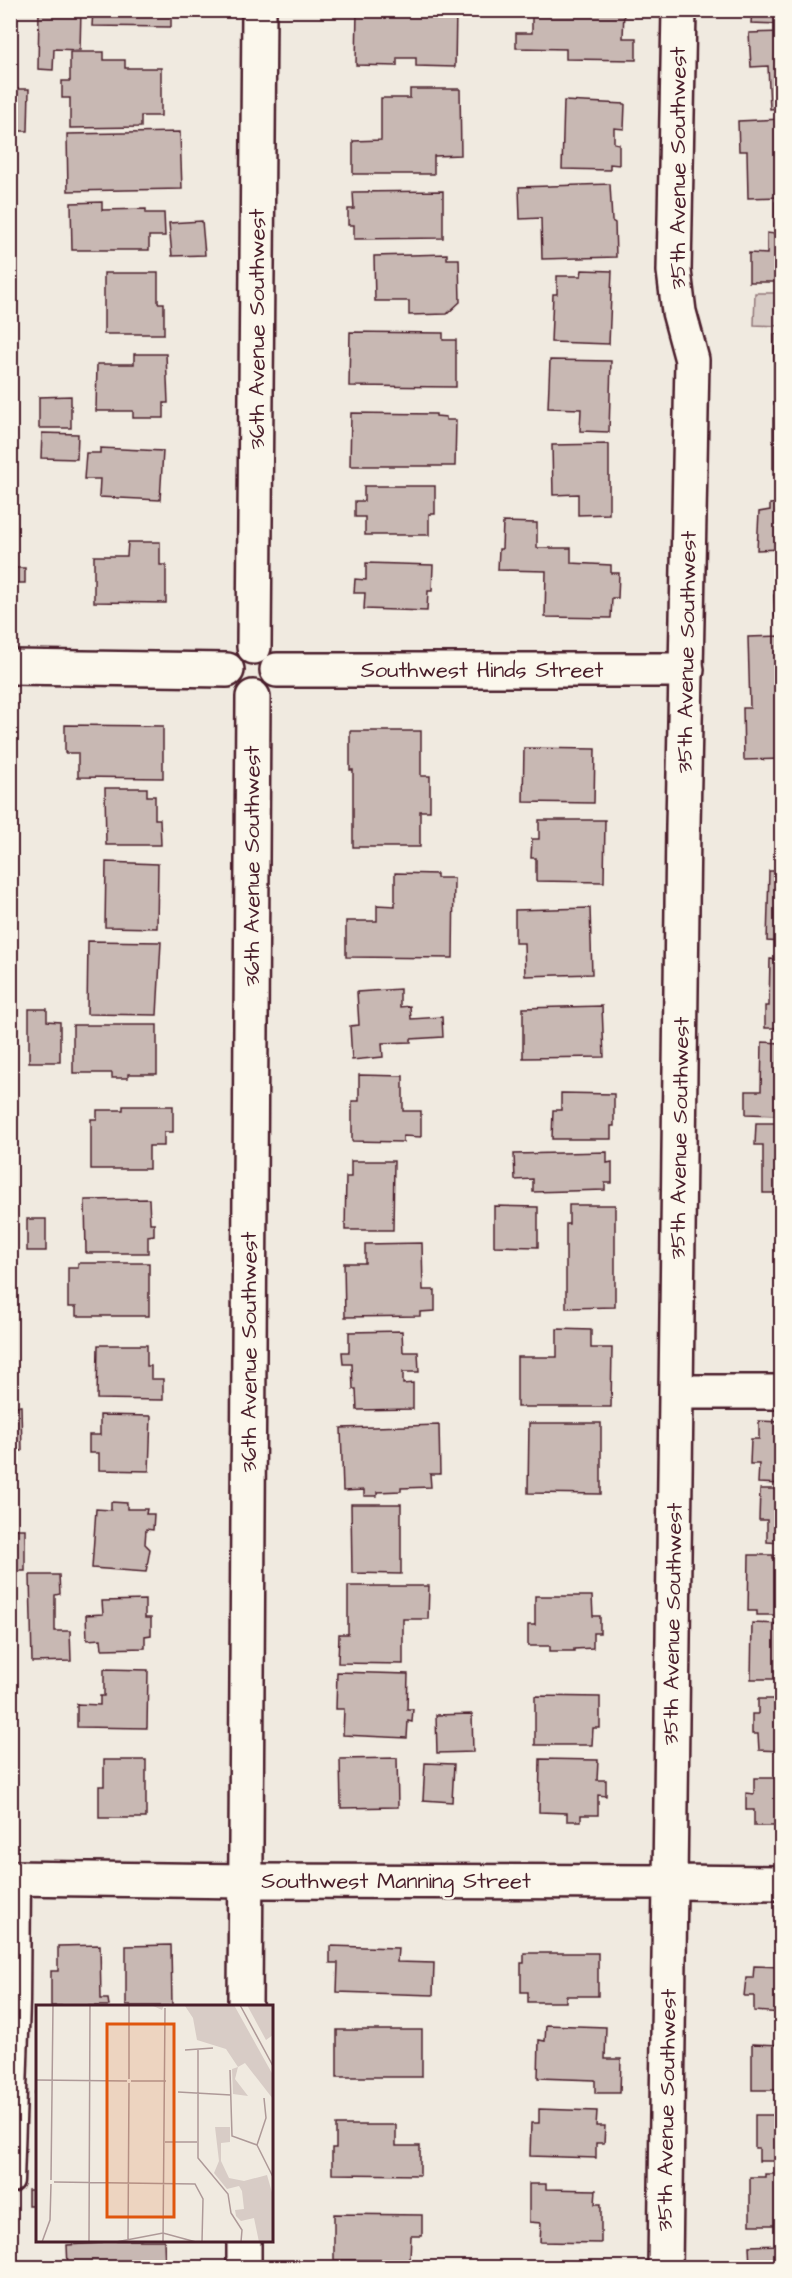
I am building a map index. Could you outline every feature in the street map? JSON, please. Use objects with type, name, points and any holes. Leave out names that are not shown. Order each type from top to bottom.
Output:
[{"type":"street","name":"36th Avenue Southwest","points":[[254,647],[259,10]]},
{"type":"street","name":"35th Avenue Southwest","points":[[665,2268],[692,360],[679,312],[674,271],[679,10]]},
{"type":"street","points":[[254,647],[267,652],[273,658],[277,670],[274,683],[269,690],[253,697],[239,693],[233,688],[228,682],[227,670],[230,659],[235,653],[242,648],[254,647]]},
{"type":"street","points":[[10,667],[227,670]]},
{"type":"street","name":"Southwest Hinds Street","points":[[277,670],[687,670]]},
{"type":"street","name":"36th Avenue Southwest","points":[[245,2005],[253,697]]},
{"type":"street","points":[[677,1392],[782,1392]]},
{"type":"street","name":"Southwest Manning Street","points":[[15,1878],[782,1883]]},
{"type":"street","points":[[244,2242],[244,2268]]},
{"type":"lane","points":[[12,2181],[18,2002],[15,1878]]},
{"type":"shaded area","points":[[755,293],[781,293],[781,326],[754,325]]},
{"type":"building","points":[[39,10],[81,10],[80,50],[54,49],[53,70],[38,69]]},
{"type":"building","points":[[93,10],[171,10],[171,27],[92,26]]},
{"type":"building","points":[[357,10],[456,10],[455,67],[416,66],[416,58],[397,58],[397,66],[356,65]]},
{"type":"building","points":[[532,10],[624,10],[623,38],[636,38],[636,60],[566,59],[566,49],[516,48],[516,33],[532,33]]},
{"type":"building","points":[[752,10],[782,10],[782,24],[751,23]]},
{"type":"building","points":[[782,32],[782,108],[770,109],[768,66],[751,67],[749,33]]},
{"type":"building","points":[[70,52],[104,52],[104,60],[125,60],[125,68],[161,68],[161,116],[141,116],[141,127],[70,128],[70,98],[62,98],[62,81],[70,81]]},
{"type":"building","points":[[10,89],[29,89],[28,131],[10,131]]},
{"type":"building","points":[[410,89],[460,89],[461,155],[434,156],[434,174],[353,174],[353,141],[381,140],[381,98],[410,98]]},
{"type":"building","points":[[564,101],[625,104],[624,129],[614,128],[614,143],[619,144],[619,165],[610,164],[610,170],[562,169]]},
{"type":"building","points":[[782,119],[782,197],[748,198],[747,151],[739,151],[738,121]]},
{"type":"building","points":[[180,132],[182,189],[68,191],[67,134]]},
{"type":"building","points":[[610,184],[616,257],[542,259],[541,218],[520,219],[519,187]]},
{"type":"building","points":[[443,191],[443,238],[354,239],[354,225],[348,225],[348,209],[354,209],[353,192]]},
{"type":"building","points":[[102,202],[102,210],[146,209],[146,213],[164,213],[165,236],[149,236],[149,250],[72,250],[71,203]]},
{"type":"building","points":[[775,202],[782,202],[782,282],[749,282],[749,253],[767,254],[767,233],[775,234]]},
{"type":"building","points":[[202,221],[205,255],[172,256],[169,223]]},
{"type":"building","points":[[447,254],[447,259],[459,259],[460,302],[447,314],[409,315],[409,301],[375,301],[374,256]]},
{"type":"building","points":[[582,270],[612,271],[609,344],[551,342],[553,294],[557,294],[557,276],[581,276]]},
{"type":"building","points":[[104,273],[158,273],[158,303],[164,303],[164,334],[104,334]]},
{"type":"building","points":[[350,332],[443,333],[443,340],[456,340],[456,387],[349,386]]},
{"type":"building","points":[[774,334],[782,334],[782,404],[774,404]]},
{"type":"building","points":[[134,354],[166,354],[168,403],[164,403],[164,418],[133,418],[133,411],[96,411],[97,364],[134,364]]},
{"type":"building","points":[[550,360],[611,361],[609,432],[580,431],[581,409],[548,408]]},
{"type":"building","points":[[71,396],[71,428],[39,428],[39,397]]},
{"type":"building","points":[[351,413],[436,414],[436,416],[446,417],[446,420],[456,420],[455,466],[350,466]]},
{"type":"building","points":[[773,418],[782,418],[782,475],[773,475]]},
{"type":"building","points":[[42,433],[78,434],[77,459],[41,458]]},
{"type":"building","points":[[609,444],[609,514],[578,515],[578,494],[553,495],[552,445]]},
{"type":"building","points":[[100,448],[163,451],[160,500],[99,497],[100,479],[84,479],[86,453],[100,453]]},
{"type":"building","points":[[364,486],[435,486],[435,514],[429,514],[429,535],[365,535],[365,517],[355,517],[355,501],[364,501]]},
{"type":"building","points":[[782,503],[782,549],[757,550],[759,512],[770,510],[770,504]]},
{"type":"building","points":[[503,522],[537,523],[537,548],[571,548],[571,563],[611,565],[611,573],[619,573],[618,598],[612,598],[611,618],[545,617],[546,571],[498,570],[499,549],[502,549]]},
{"type":"building","points":[[128,542],[160,542],[160,565],[166,565],[166,603],[94,602],[94,556],[127,556]]},
{"type":"building","points":[[782,553],[782,617],[775,617],[774,595],[781,595],[781,590],[776,590],[776,575],[781,574],[780,568],[775,564],[775,558]]},
{"type":"building","points":[[366,563],[433,565],[432,591],[428,591],[427,611],[364,609],[365,593],[354,593],[355,579],[366,580]]},
{"type":"building","points":[[10,568],[25,568],[25,583],[15,583],[14,610],[10,610]]},
{"type":"building","points":[[782,636],[782,759],[744,760],[743,708],[750,708],[748,637]]},
{"type":"building","points":[[65,725],[163,726],[163,778],[78,777],[78,753],[65,753]]},
{"type":"building","points":[[350,731],[421,731],[421,776],[430,776],[430,811],[420,811],[420,847],[353,847],[353,770],[350,770]]},
{"type":"building","points":[[524,748],[595,749],[594,803],[523,802]]},
{"type":"building","points":[[105,788],[147,788],[147,796],[155,796],[155,819],[160,819],[161,845],[106,845]]},
{"type":"building","points":[[539,820],[605,820],[604,882],[536,881],[536,858],[531,858],[532,839],[539,839]]},
{"type":"building","points":[[106,862],[158,864],[157,928],[105,927]]},
{"type":"building","points":[[769,871],[782,871],[782,942],[767,941]]},
{"type":"building","points":[[395,873],[437,874],[437,878],[454,878],[453,958],[346,957],[346,921],[377,921],[377,905],[395,906]]},
{"type":"building","points":[[590,908],[592,974],[525,976],[524,943],[515,943],[515,910]]},
{"type":"building","points":[[88,941],[161,942],[157,1015],[87,1014]]},
{"type":"building","points":[[770,959],[782,960],[782,1028],[765,1028],[765,1006],[769,1006]]},
{"type":"building","points":[[400,989],[400,1007],[410,1006],[411,1019],[442,1017],[443,1037],[411,1039],[411,1042],[382,1043],[383,1057],[352,1060],[350,1026],[359,1025],[357,992]]},
{"type":"building","points":[[602,1006],[604,1057],[523,1058],[523,1008]]},
{"type":"building","points":[[29,1009],[47,1009],[47,1021],[60,1022],[60,1062],[29,1062]]},
{"type":"building","points":[[73,1025],[157,1025],[157,1074],[128,1074],[128,1078],[112,1078],[112,1073],[73,1073]]},
{"type":"building","points":[[762,1042],[782,1043],[782,1115],[746,1114],[746,1091],[761,1091]]},
{"type":"building","points":[[359,1075],[403,1076],[403,1111],[421,1111],[421,1137],[403,1136],[403,1142],[352,1141],[352,1101],[359,1101]]},
{"type":"building","points":[[561,1093],[614,1094],[614,1126],[611,1126],[611,1139],[552,1139],[553,1110],[561,1110]]},
{"type":"building","points":[[123,1106],[173,1106],[173,1132],[164,1132],[164,1146],[149,1146],[149,1169],[91,1169],[91,1119],[97,1119],[97,1110],[123,1110]]},
{"type":"building","points":[[756,1123],[782,1123],[782,1193],[763,1193],[763,1145],[755,1145]]},
{"type":"building","points":[[607,1152],[607,1163],[612,1162],[612,1183],[605,1183],[605,1190],[533,1192],[533,1179],[515,1180],[514,1154]]},
{"type":"building","points":[[351,1161],[394,1161],[393,1230],[345,1230],[346,1177],[351,1177]]},
{"type":"building","points":[[149,1199],[150,1223],[154,1223],[154,1235],[148,1236],[148,1253],[86,1253],[85,1200]]},
{"type":"building","points":[[569,1205],[615,1205],[615,1307],[566,1308],[566,1224],[569,1224]]},
{"type":"building","points":[[494,1206],[538,1207],[538,1247],[494,1246]]},
{"type":"building","points":[[27,1219],[46,1219],[46,1251],[27,1251]]},
{"type":"building","points":[[422,1243],[423,1290],[435,1290],[435,1311],[420,1312],[420,1316],[345,1317],[344,1263],[365,1263],[365,1244]]},
{"type":"building","points":[[78,1263],[149,1263],[149,1316],[76,1316],[76,1307],[68,1307],[68,1268],[78,1268]]},
{"type":"building","points":[[557,1329],[591,1330],[591,1348],[612,1348],[611,1407],[517,1407],[517,1357],[557,1357]]},
{"type":"building","points":[[402,1331],[403,1352],[418,1352],[419,1372],[403,1372],[403,1384],[413,1383],[413,1409],[357,1410],[352,1364],[343,1364],[342,1352],[349,1352],[349,1332]]},
{"type":"building","points":[[98,1345],[147,1345],[147,1366],[151,1366],[151,1379],[163,1379],[163,1400],[97,1399]]},
{"type":"building","points":[[10,1406],[21,1406],[22,1451],[10,1451]]},
{"type":"building","points":[[100,1415],[151,1416],[149,1471],[99,1470],[99,1453],[89,1453],[89,1435],[100,1435]]},
{"type":"building","points":[[759,1421],[782,1422],[782,1484],[758,1483],[759,1464],[750,1464],[751,1439],[759,1439]]},
{"type":"building","points":[[529,1423],[601,1423],[601,1494],[528,1493]]},
{"type":"building","points":[[439,1425],[440,1474],[430,1474],[431,1487],[377,1492],[377,1496],[364,1496],[364,1490],[343,1491],[341,1428]]},
{"type":"building","points":[[760,1489],[782,1489],[782,1543],[767,1542],[767,1520],[759,1520]]},
{"type":"building","points":[[111,1502],[127,1503],[127,1509],[147,1509],[146,1514],[154,1514],[153,1530],[146,1529],[145,1544],[150,1549],[146,1572],[92,1568],[96,1509],[111,1510]]},
{"type":"building","points":[[351,1504],[401,1504],[401,1574],[352,1573]]},
{"type":"building","points":[[10,1529],[25,1529],[25,1571],[10,1571]]},
{"type":"building","points":[[749,1555],[773,1555],[773,1558],[782,1558],[782,1615],[757,1615],[757,1611],[748,1611]]},
{"type":"building","points":[[30,1575],[59,1575],[60,1594],[55,1595],[55,1631],[70,1631],[71,1661],[32,1662]]},
{"type":"building","points":[[348,1586],[429,1586],[428,1619],[403,1619],[403,1664],[338,1663],[339,1634],[348,1634]]},
{"type":"building","points":[[535,1596],[592,1596],[593,1616],[600,1616],[600,1633],[593,1633],[593,1648],[550,1651],[550,1646],[528,1646],[528,1625],[535,1625]]},
{"type":"building","points":[[145,1600],[145,1618],[151,1618],[151,1635],[145,1636],[145,1648],[102,1649],[101,1639],[87,1640],[86,1615],[103,1614],[102,1601]]},
{"type":"building","points":[[752,1623],[782,1624],[782,1684],[778,1684],[778,1679],[751,1679]]},
{"type":"building","points":[[104,1669],[148,1670],[147,1728],[77,1727],[77,1704],[100,1705],[100,1696],[104,1696]]},
{"type":"building","points":[[337,1672],[408,1674],[407,1709],[413,1709],[412,1722],[408,1721],[407,1738],[343,1735],[344,1709],[336,1709]]},
{"type":"building","points":[[535,1696],[600,1697],[600,1728],[593,1728],[592,1745],[535,1745]]},
{"type":"building","points":[[758,1699],[782,1699],[782,1751],[759,1750],[758,1734],[752,1734],[752,1714],[758,1714]]},
{"type":"building","points":[[472,1714],[473,1752],[437,1753],[436,1715]]},
{"type":"building","points":[[397,1758],[398,1807],[341,1808],[340,1759]]},
{"type":"building","points":[[540,1759],[598,1760],[597,1780],[606,1780],[606,1796],[598,1795],[598,1815],[581,1815],[581,1821],[567,1821],[567,1813],[539,1812]]},
{"type":"building","points":[[104,1760],[146,1760],[146,1818],[99,1818],[99,1786],[104,1786]]},
{"type":"building","points":[[425,1763],[454,1764],[452,1802],[423,1800]]},
{"type":"building","points":[[754,1778],[782,1778],[782,1826],[754,1826],[754,1810],[746,1810],[746,1793],[754,1794]]},
{"type":"building","points":[[100,1945],[101,1999],[108,1999],[109,2005],[51,2005],[51,1971],[58,1971],[58,1946]]},
{"type":"building","points":[[171,1945],[172,2005],[126,2005],[126,1946]]},
{"type":"building","points":[[330,1946],[398,1948],[397,1962],[434,1963],[433,1995],[337,1992],[338,1963],[330,1963]]},
{"type":"building","points":[[524,1953],[598,1953],[598,1996],[566,1996],[566,2002],[528,2002],[528,1992],[521,1992],[521,1963],[524,1963]]},
{"type":"building","points":[[754,1966],[782,1967],[782,2013],[754,2011],[754,1996],[744,1996],[746,1978],[753,1978]]},
{"type":"building","points":[[546,2025],[606,2027],[605,2059],[621,2059],[620,2093],[595,2093],[595,2080],[538,2078],[539,2040],[545,2041]]},
{"type":"building","points":[[337,2030],[422,2030],[422,2077],[337,2077]]},
{"type":"building","points":[[752,2044],[782,2045],[782,2090],[752,2090]]},
{"type":"building","points":[[35,2092],[36,2092],[36,2133]]},
{"type":"building","points":[[539,2109],[597,2111],[596,2126],[605,2126],[604,2143],[596,2143],[596,2158],[530,2156],[531,2123],[539,2123]]},
{"type":"building","points":[[755,2115],[782,2115],[782,2161],[759,2161],[759,2148],[755,2148]]},
{"type":"building","points":[[336,2125],[396,2125],[396,2146],[420,2146],[420,2175],[332,2174],[332,2148],[336,2148]]},
{"type":"building","points":[[765,2174],[782,2174],[782,2225],[750,2225],[750,2177],[765,2177]]},
{"type":"building","points":[[529,2184],[546,2184],[546,2189],[596,2190],[595,2204],[601,2204],[601,2243],[540,2242],[541,2223],[529,2222]]},
{"type":"building","points":[[28,2190],[36,2190],[36,2205],[28,2205]]},
{"type":"building","points":[[334,2214],[422,2215],[422,2236],[411,2236],[410,2260],[334,2260]]},
{"type":"building","points":[[164,2242],[165,2268],[68,2268],[67,2245]]},
{"type":"building","points":[[782,2245],[782,2268],[750,2268],[749,2246]]}]
